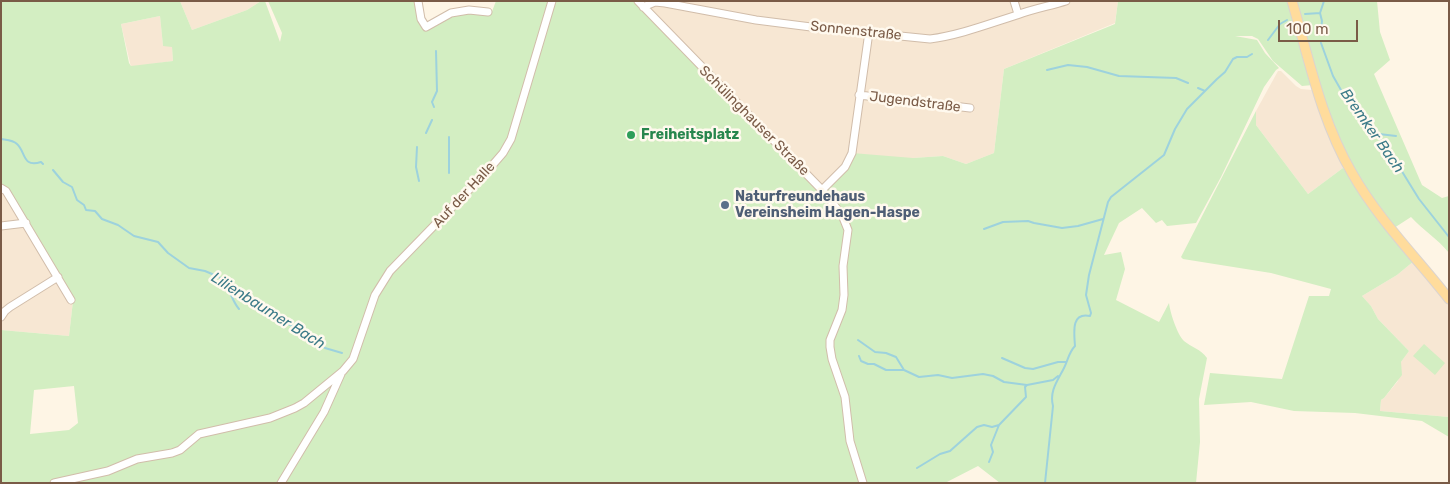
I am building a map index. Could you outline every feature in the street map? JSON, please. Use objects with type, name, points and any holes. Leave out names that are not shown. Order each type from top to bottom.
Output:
[{"type":"main road","points":[[1292,1],[1315,86],[1333,135],[1351,172],[1375,207],[1449,299]]},
{"type":"street","name":"Auf der Halle","points":[[54,483],[108,471],[137,459],[172,453],[180,450],[199,434],[270,418],[287,412],[304,403],[343,371],[353,360],[375,295],[390,271],[492,166],[503,153],[511,139],[552,1]]},
{"type":"street","points":[[1014,1],[1018,14]]},
{"type":"street","name":"Sonnenstraße","points":[[641,4],[655,2],[702,6],[756,20],[930,39],[982,27],[1018,14],[1066,1]]},
{"type":"street","points":[[418,3],[421,19],[426,27],[451,13],[469,10],[488,12]]},
{"type":"street","name":"Schülinghauser Straße","points":[[641,4],[822,190],[842,215],[848,230],[842,266],[844,295],[842,310],[830,340],[830,347],[844,397],[850,441],[864,483]]},
{"type":"street","name":"Jugendstraße","points":[[822,190],[849,161],[852,153],[869,32]]},
{"type":"street","name":"Jugendstraße","points":[[860,95],[970,108]]},
{"type":"street","points":[[1,188],[6,191],[71,300]]},
{"type":"street","points":[[1,226],[26,223]]},
{"type":"street","points":[[1,317],[10,307],[58,277]]},
{"type":"street","name":"Auf der Halle","points":[[281,483],[324,412],[343,371]]},
{"type":"shaded area","points":[[180,1],[261,1],[247,10],[192,30]]},
{"type":"shaded area","points":[[632,1],[1118,1],[1115,23],[1004,69],[994,153],[966,164],[943,156],[913,158],[822,195]]},
{"type":"shaded area","points":[[160,16],[163,46],[172,46],[173,61],[131,67],[121,24]]},
{"type":"shaded area","points":[[1278,71],[1281,71],[1301,89],[1312,90],[1343,168],[1308,194],[1256,125],[1256,111]]},
{"type":"shaded area","points":[[1,185],[73,301],[69,336],[1,330]]},
{"type":"shaded area","points":[[1414,261],[1449,305],[1449,417],[1380,411],[1381,400],[1398,381],[1401,362],[1409,351],[1378,319],[1371,306],[1362,296],[1397,275]]},
{"type":"green space","points":[[1,1],[180,1],[192,30],[247,10],[261,1],[265,1],[280,42],[282,33],[268,1],[416,1],[422,23],[441,22],[455,15],[467,13],[491,14],[496,1],[633,1],[822,190],[852,153],[913,158],[943,156],[966,164],[994,153],[1004,69],[1115,24],[1118,1],[1289,1],[1313,85],[1302,86],[1273,61],[1258,39],[1252,36],[1235,36],[1257,40],[1265,53],[1279,68],[1264,87],[1221,177],[1196,223],[1167,226],[1162,220],[1156,223],[1142,208],[1119,223],[1104,255],[1121,252],[1125,269],[1116,300],[1159,322],[1169,303],[1174,323],[1181,338],[1202,352],[1207,358],[1199,399],[1200,442],[1196,483],[1000,483],[978,466],[945,483],[1,483],[1,330],[69,336],[73,301],[1,185]],"holes":[[[160,16],[163,46],[172,47],[173,61],[131,66],[121,24]],[[74,386],[78,423],[69,430],[30,434],[34,390]]]},
{"type":"green space","points":[[1292,1],[1377,1],[1380,32],[1390,60],[1374,74],[1422,185],[1442,198],[1449,196],[1449,253],[1411,217],[1394,228],[1375,207],[1333,135]]},
{"type":"green space","points":[[1256,111],[1256,125],[1308,194],[1343,168],[1414,261],[1397,275],[1362,296],[1371,306],[1378,319],[1409,351],[1401,362],[1402,375],[1381,400],[1380,411],[1449,417],[1449,437],[1422,421],[1355,413],[1294,411],[1251,402],[1204,405],[1210,373],[1282,379],[1309,296],[1329,296],[1331,289],[1271,273],[1183,259],[1181,257]]},
{"type":"green space","points":[[1424,344],[1445,363],[1435,375],[1413,356]]},
{"type":"waterway","name":"Bremker Bach","points":[[1321,31],[1322,21],[1320,13],[1324,1]]},
{"type":"waterway","points":[[1305,14],[1320,13]]},
{"type":"waterway","points":[[1268,40],[1280,24],[1287,20]]},
{"type":"waterway","name":"Bremker Bach","points":[[1321,43],[1333,76],[1345,97],[1357,111],[1362,122],[1378,134],[1385,151],[1398,165],[1419,199],[1449,237]]},
{"type":"waterway","points":[[434,107],[432,102],[437,91],[436,51]]},
{"type":"waterway","points":[[1045,483],[1053,406],[1052,395],[1070,353],[1075,346],[1075,324],[1080,317],[1090,316],[1091,313],[1086,295],[1089,275],[1108,202],[1111,197],[1164,155],[1175,129],[1187,109],[1225,72],[1233,59],[1247,57],[1252,54]]},
{"type":"waterway","points":[[1047,70],[1068,65],[1087,67],[1119,76],[1176,78],[1188,83]]},
{"type":"waterway","points":[[1198,88],[1205,91]]},
{"type":"waterway","points":[[426,133],[432,120]]},
{"type":"waterway","points":[[1379,134],[1396,136]]},
{"type":"waterway","points":[[449,137],[449,173]]},
{"type":"waterway","name":"Lilienbaumer Bach","points":[[1,139],[17,144],[30,163],[41,162],[43,164]]},
{"type":"waterway","points":[[417,147],[416,167],[419,181]]},
{"type":"waterway","name":"Lilienbaumer Bach","points":[[53,170],[63,182],[72,187],[77,200],[84,205],[86,210],[95,211],[102,219],[118,225],[134,236],[158,242],[168,253],[189,268],[205,271],[219,277],[231,284],[242,294],[270,309],[284,322],[308,333],[325,348],[342,353]]},
{"type":"waterway","points":[[984,229],[1003,222],[1028,221],[1062,228],[1103,219]]},
{"type":"waterway","points":[[224,283],[239,309]]},
{"type":"waterway","points":[[858,340],[875,352],[886,353],[896,357],[904,370]]},
{"type":"waterway","points":[[859,356],[861,361],[868,364],[874,364],[886,370],[904,370],[919,377],[938,375],[952,378],[983,374],[993,376],[1004,382],[1027,385]]},
{"type":"waterway","points":[[1002,358],[1025,368],[1033,369],[1058,362],[1066,362]]},
{"type":"waterway","points":[[917,468],[940,454],[950,451],[977,427],[999,425],[1026,397],[1025,387],[1027,385],[1053,380],[1058,376]]},
{"type":"waterway","points":[[989,462],[993,452],[991,445],[999,425]]},
{"type":"place","name":"Freiheitsplatz","points":[[631,135]]},
{"type":"place","name":"Naturfreundehaus Vereinsheim Hagen-Haspe","points":[[725,205]]}]
